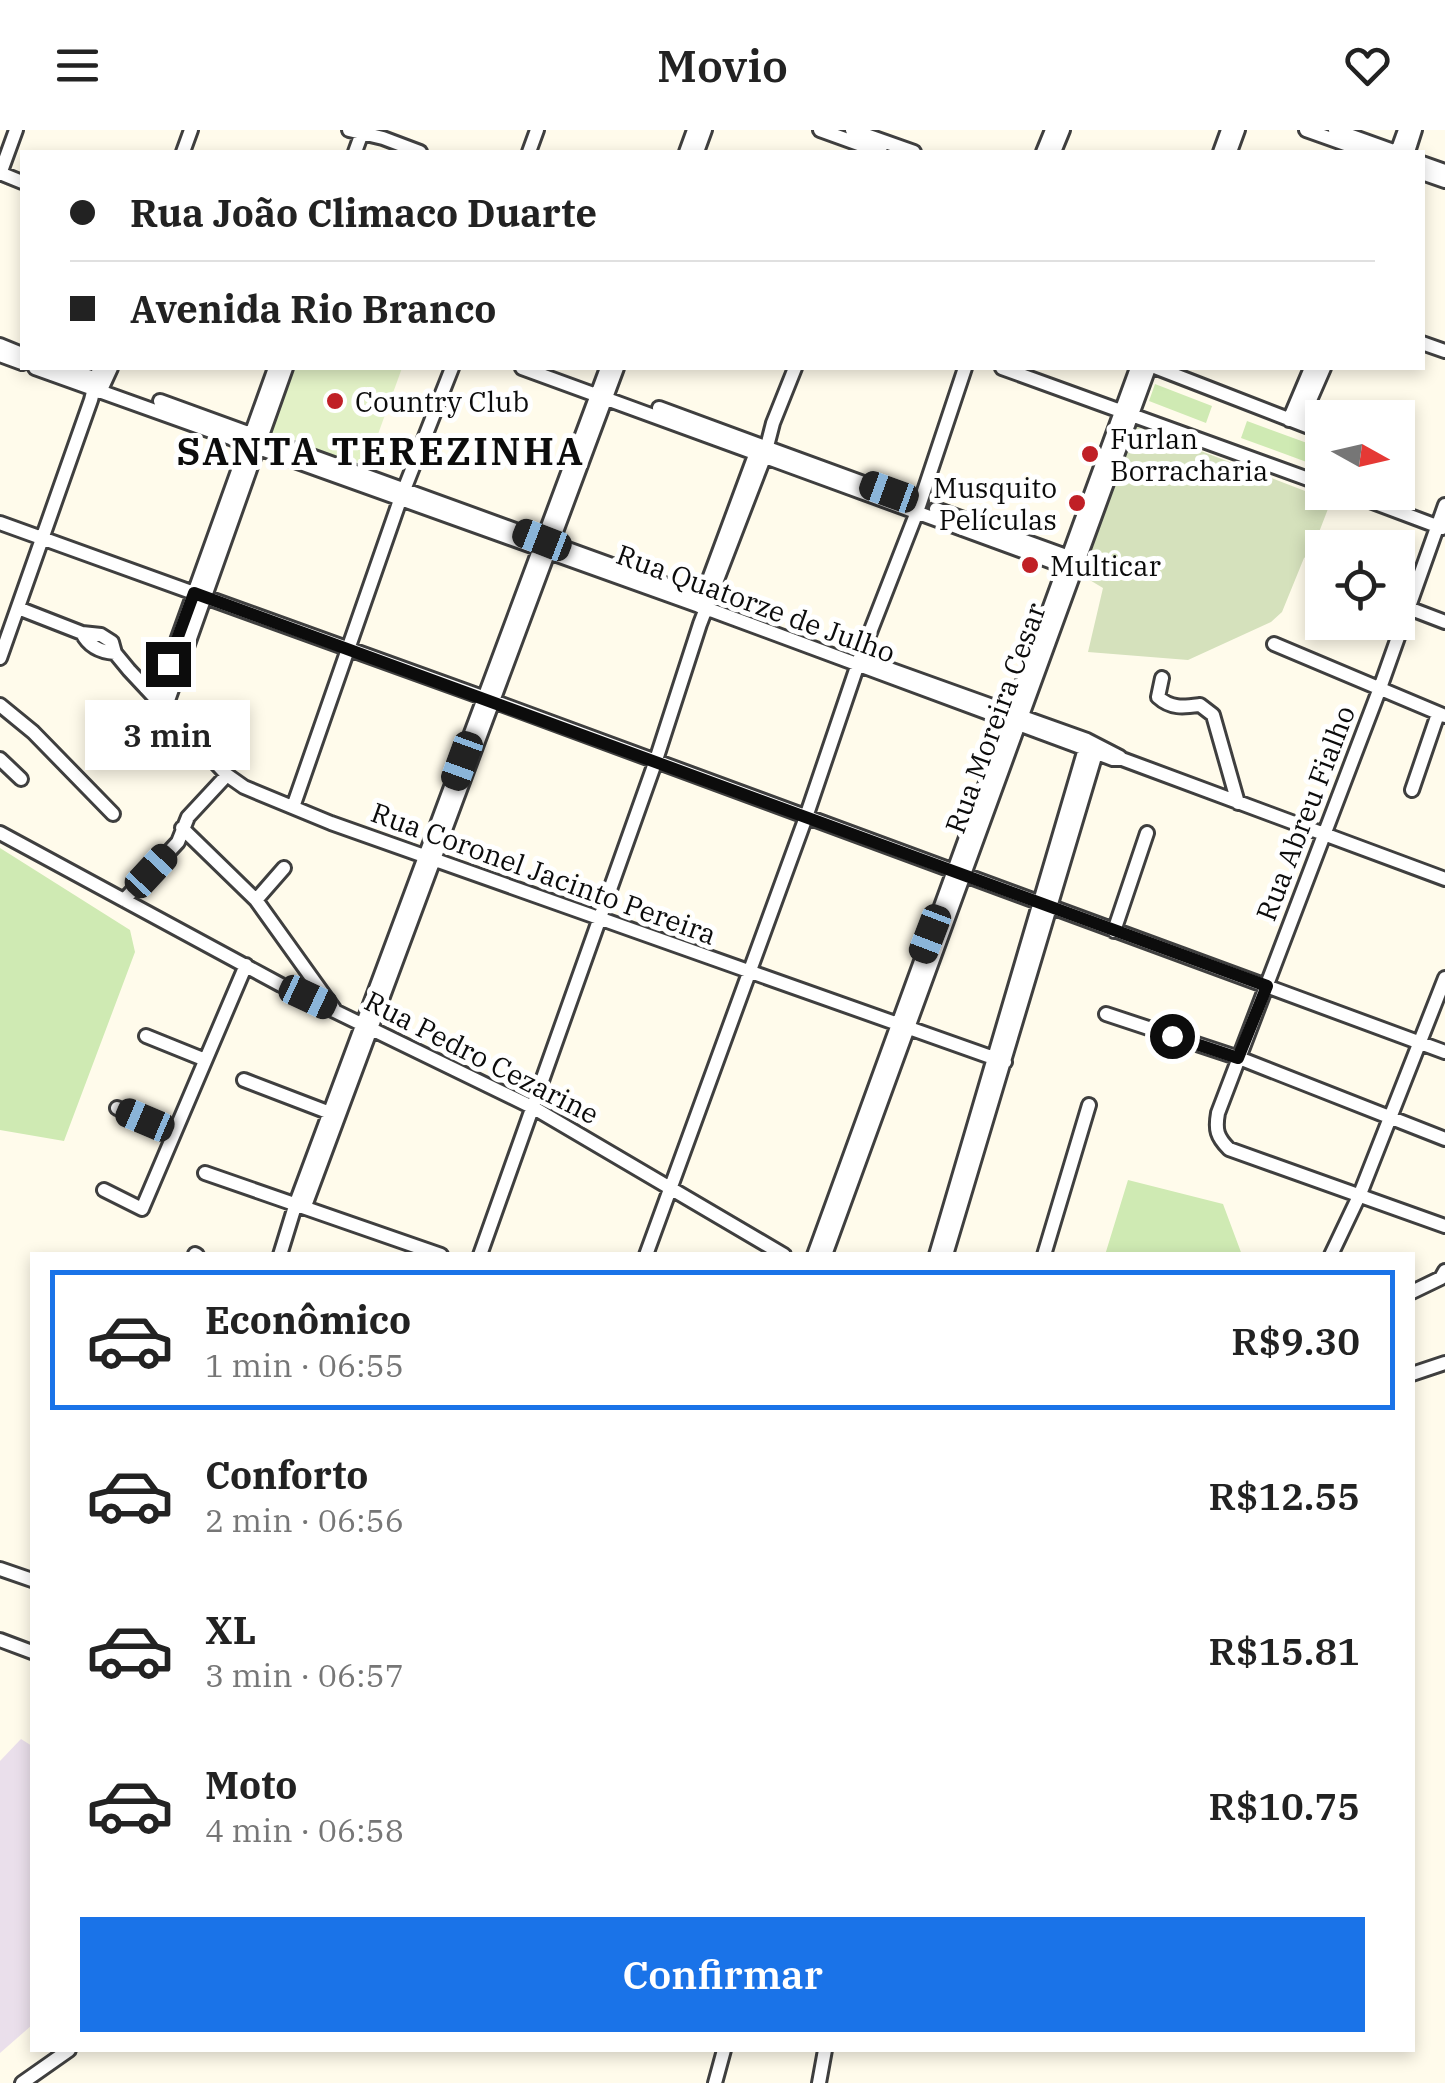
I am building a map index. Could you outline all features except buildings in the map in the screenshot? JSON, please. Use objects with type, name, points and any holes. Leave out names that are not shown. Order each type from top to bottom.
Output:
[{"type":"street","points":[[0,173],[16,130]]},
{"type":"street","points":[[820,130],[906,150]]},
{"type":"street","points":[[852,130],[881,144]]},
{"type":"street","points":[[1227,145],[1238,130]]},
{"type":"street","points":[[1335,130],[1390,150]]},
{"type":"street","points":[[1315,132],[1363,150]]},
{"type":"street","points":[[368,133],[415,150]]},
{"type":"street","name":"Rua Quatorze de Julho","points":[[43,370],[98,384]]},
{"type":"street","name":"Rua Quatorze de Julho","points":[[68,370],[1445,878]]},
{"type":"street","points":[[269,398],[274,370]]},
{"type":"street","points":[[160,704],[269,398],[285,370]]},
{"type":"street","points":[[293,807],[403,494],[451,370]]},
{"type":"street","points":[[529,370],[603,392]]},
{"type":"street","points":[[554,370],[603,392],[1072,564]]},
{"type":"street","points":[[603,392],[607,370]]},
{"type":"street","points":[[281,1252],[603,392],[615,370]]},
{"type":"street","points":[[481,1252],[655,763],[705,604],[794,370]]},
{"type":"street","points":[[649,1249],[806,817],[858,662],[918,508],[963,370]]},
{"type":"street","points":[[1008,370],[1305,478]]},
{"type":"street","name":"Rua Moreira Cesar","points":[[1128,413],[1137,370]]},
{"type":"street","name":"Rua Moreira Cesar","points":[[815,1252],[959,875],[1128,413],[1148,370]]},
{"type":"street","points":[[1162,370],[1305,426]]},
{"type":"street","points":[[1294,422],[1310,370]]},
{"type":"street","points":[[1294,422],[1323,370]]},
{"type":"street","points":[[0,658],[98,384]]},
{"type":"street","name":"Rua Abreu Fialho","points":[[1415,581],[1441,527],[1445,505]]},
{"type":"street","points":[[1395,510],[1441,527]]},
{"type":"street","points":[[0,523],[1445,1052]]},
{"type":"street","name":"Rua Coronel Jacinto Pereira","points":[[18,608],[112,642],[115,653],[160,704],[227,775],[244,787],[331,823],[999,1061]]},
{"type":"street","points":[[1415,611],[1445,622]]},
{"type":"street","name":"Rua Abreu Fialho","points":[[1360,1194],[1230,1149],[1218,1138],[1215,1128],[1238,1058],[1380,688],[1393,640]]},
{"type":"street","points":[[1274,644],[1442,715],[1412,790]]},
{"type":"street","points":[[1162,678],[1158,697],[1165,703],[1200,704],[1213,715],[1238,803]]},
{"type":"street","points":[[0,705],[34,732],[112,814]]},
{"type":"street","points":[[937,1252],[1019,998],[1092,747]]},
{"type":"street","points":[[0,759],[21,779]]},
{"type":"street","points":[[124,900],[178,842],[188,818],[227,775]]},
{"type":"street","points":[[182,828],[256,900],[334,1009]]},
{"type":"street","name":"Rua Pedro Cezarine","points":[[0,833],[246,965],[534,1108],[779,1252]]},
{"type":"street","points":[[1114,931],[1148,834]]},
{"type":"street","points":[[256,900],[284,868]]},
{"type":"street","points":[[104,1190],[142,1209],[246,965]]},
{"type":"street","points":[[1332,1252],[1360,1194],[1445,978]]},
{"type":"street","points":[[1106,1014],[1238,1058],[1445,1139]]},
{"type":"street","name":"Rua Moreira Cesar","points":[[826,1252],[901,1027]]},
{"type":"street","points":[[146,1036],[204,1059]]},
{"type":"street","points":[[947,1252],[999,1061]]},
{"type":"street","points":[[244,1080],[335,1115]]},
{"type":"street","points":[[1045,1252],[1089,1106]]},
{"type":"street","points":[[116,1108],[174,1132]]},
{"type":"street","points":[[205,1172],[433,1252]]},
{"type":"street","points":[[1360,1194],[1445,1226]]},
{"type":"street","points":[[1415,1291],[1441,1278],[1445,1271]]},
{"type":"street","points":[[1415,1373],[1445,1362]]},
{"type":"street","points":[[0,1568],[30,1579]]},
{"type":"street","points":[[0,1640],[30,1651]]},
{"type":"street","points":[[22,2083],[65,2052]]},
{"type":"street","points":[[715,2083],[723,2052]]},
{"type":"street","points":[[819,2083],[825,2052]]},
{"type":"shaded area","points":[[21,1739],[30,1745],[30,2027],[0,2053],[0,1761]]},
{"type":"green space","name":"Country Club","points":[[292,370],[401,370],[365,470],[269,435]]},
{"type":"green space","points":[[1155,384],[1212,406],[1206,423],[1149,401]]},
{"type":"green space","points":[[1247,421],[1305,442],[1305,461],[1241,438]]},
{"type":"green space","points":[[1133,425],[1305,491],[1305,510],[1328,510],[1320,530],[1305,530],[1305,557],[1282,612],[1271,622],[1188,660],[1088,652],[1103,588],[1078,573]]},
{"type":"green space","points":[[0,848],[130,930],[135,952],[64,1141],[0,1130]]},
{"type":"green space","points":[[1128,1180],[1223,1204],[1241,1252],[1106,1252]]},
{"type":"place","name":"Country Club","points":[[335,401]]},
{"type":"place","name":"Furlan Borracharia","points":[[1090,454]]},
{"type":"place","name":"Musquito Películas","points":[[1077,503]]},
{"type":"place","name":"Multicar","points":[[1030,565]]},
{"type":"district","name":"SANTA TEREZINHA","points":[[381,450]]},
{"type":"route","points":[[168,664],[194,593],[1267,986],[1238,1058],[1172,1036]]}]
